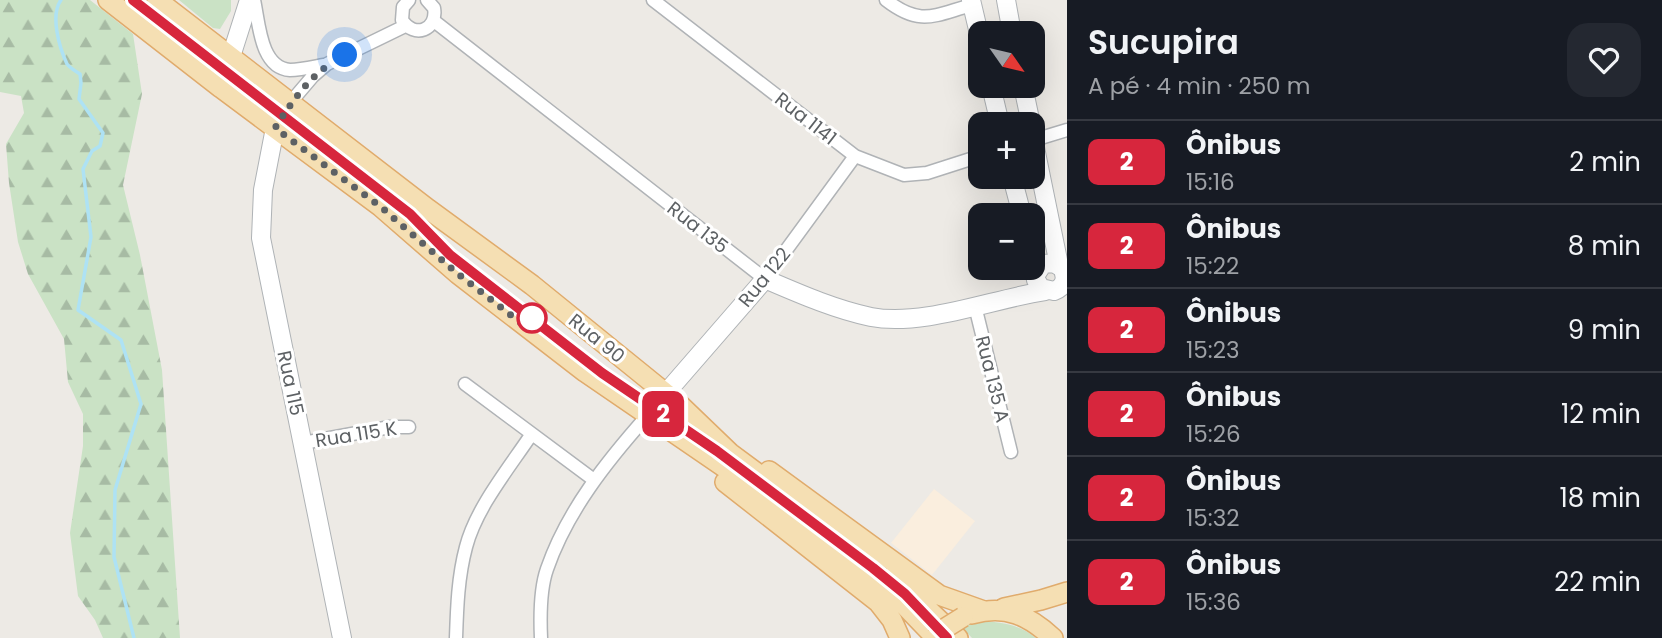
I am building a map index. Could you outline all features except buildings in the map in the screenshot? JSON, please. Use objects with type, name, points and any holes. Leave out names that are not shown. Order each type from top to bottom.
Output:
[{"type":"main road","name":"Rua 90","points":[[108,0],[381,207],[458,274],[585,372],[750,485],[880,580],[936,638]]},
{"type":"main road","name":"Rua 90","points":[[157,0],[532,285],[673,399],[730,453],[887,570],[958,638]]},
{"type":"main road","points":[[673,399],[939,595],[988,610],[1016,613],[1037,623],[1054,638]]},
{"type":"main road","points":[[689,443],[720,478],[878,602],[892,620],[900,638]]},
{"type":"main road","points":[[936,638],[963,617],[1067,592]]},
{"type":"street","points":[[221,88],[252,0]]},
{"type":"street","points":[[252,0],[265,49],[278,66],[288,70],[327,64]]},
{"type":"street","points":[[406,1],[401,14],[405,26],[410,30],[422,31],[433,21],[434,8],[426,0]]},
{"type":"street","name":"Rua 1141","points":[[653,0],[855,156],[904,175],[927,173],[968,160]]},
{"type":"street","points":[[886,0],[910,16],[927,18],[972,2],[976,21]]},
{"type":"street","points":[[1006,0],[1010,21]]},
{"type":"street","name":"Rua 135","points":[[433,21],[765,279],[822,304],[873,317],[916,317],[1007,297],[1052,276]]},
{"type":"street","points":[[275,128],[290,103],[327,64],[405,26]]},
{"type":"street","name":"Rua 115","points":[[275,128],[263,190],[261,238],[342,638]]},
{"type":"street","points":[[1045,132],[1067,130]]},
{"type":"street","name":"Rua 122","points":[[673,399],[855,156]]},
{"type":"street","points":[[1040,189],[1052,276]]},
{"type":"street","name":"Rua 135 A","points":[[975,306],[1011,452]]},
{"type":"street","points":[[465,384],[594,480]]},
{"type":"street","points":[[541,638],[540,619],[547,570],[566,528],[594,480],[647,416]]},
{"type":"street","name":"Rua 115 K","points":[[303,443],[390,427],[409,427]]},
{"type":"street","points":[[456,638],[458,587],[466,545],[486,502],[531,435]]},
{"type":"shaded area","points":[[934,489],[975,521],[932,575],[891,543]]},
{"type":"green space","points":[[0,0],[90,0],[133,34],[142,94],[123,185],[140,255],[162,370],[180,638],[103,638],[95,620],[78,596],[70,533],[83,446],[83,414],[68,382],[64,339],[28,274],[18,242],[6,144],[24,113],[21,96],[0,92]]},
{"type":"green space","points":[[179,0],[231,0],[231,11],[220,29],[213,28]]},
{"type":"green space","points":[[979,621],[1009,625],[1036,638],[972,638],[962,627]]},
{"type":"waterway","points":[[61,0],[56,14],[61,49],[67,64],[80,74],[79,99],[103,133],[100,146],[92,151],[83,169],[91,237],[78,310],[121,340],[141,404],[115,490],[114,557],[134,638]]},
{"type":"bus line","name":"2","points":[[133,0],[410,214],[450,255],[602,373],[717,451],[873,568],[905,594],[947,638]]},
{"type":"route","points":[[345,55],[327,64],[313,76],[290,103],[275,128],[381,207],[458,274],[525,326],[532,318]]}]
